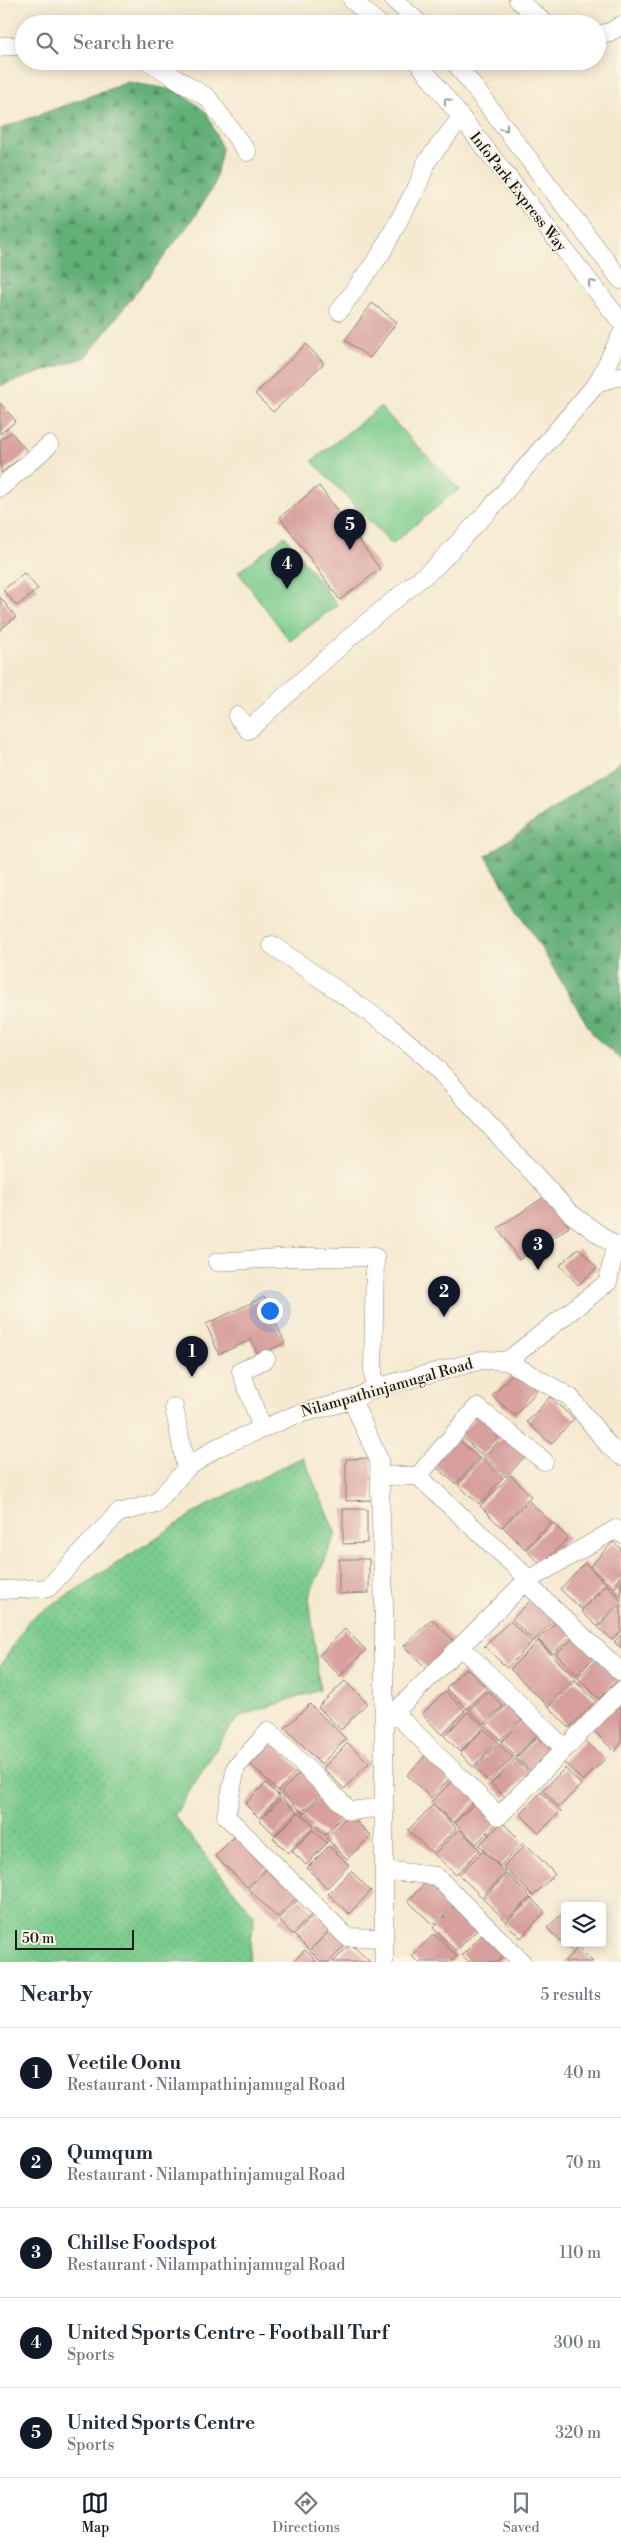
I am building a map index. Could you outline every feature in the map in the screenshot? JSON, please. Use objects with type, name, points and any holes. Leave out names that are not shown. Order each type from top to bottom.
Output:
[{"type":"street","points":[[352,0],[369,15]]},
{"type":"street","points":[[394,0],[410,15]]},
{"type":"street","points":[[518,0],[536,15]]},
{"type":"street","points":[[606,33],[621,25]]},
{"type":"street","points":[[0,46],[15,46]]},
{"type":"street","points":[[163,70],[208,98],[247,152]]},
{"type":"street","name":"InfoPark Express Way","points":[[424,70],[460,119],[621,322]]},
{"type":"street","name":"InfoPark Express Way","points":[[461,70],[621,280]]},
{"type":"street","points":[[339,311],[380,255],[418,186],[427,161],[460,119]]},
{"type":"street","points":[[237,716],[248,730],[360,628],[436,566],[491,508],[598,382],[621,335]]},
{"type":"street","points":[[598,382],[621,376]]},
{"type":"street","points":[[0,488],[49,445]]},
{"type":"street","points":[[272,945],[390,1027],[430,1061],[570,1213],[618,1245],[608,1282],[507,1361]]},
{"type":"street","points":[[217,1262],[292,1257],[375,1257],[373,1371],[375,1388]]},
{"type":"street","points":[[262,1429],[240,1371],[266,1359]]},
{"type":"street","name":"Nilampathinjamugal Road","points":[[0,1590],[48,1588],[118,1513],[156,1503],[186,1469],[216,1448],[295,1415],[352,1400],[375,1388],[482,1360],[507,1361],[570,1397],[609,1446],[621,1456]]},
{"type":"street","points":[[352,1400],[379,1460],[389,1718],[384,1807],[384,1962]]},
{"type":"street","points":[[174,1407],[186,1469]]},
{"type":"street","points":[[418,1476],[477,1407],[544,1461]]},
{"type":"street","points":[[379,1476],[418,1476],[621,1672]]},
{"type":"street","points":[[389,1718],[528,1581],[616,1529],[621,1534]]},
{"type":"street","points":[[461,1647],[564,1749]]},
{"type":"street","points":[[389,1718],[499,1816],[621,1691]]},
{"type":"street","points":[[384,1807],[350,1811],[269,1731],[236,1766],[226,1816],[347,1937],[384,1938]]},
{"type":"street","points":[[384,1870],[436,1876],[522,1962]]},
{"type":"green space","points":[[128,82],[180,91],[207,113],[222,149],[214,185],[193,219],[86,357],[0,386],[0,129]]},
{"type":"green space","points":[[380,407],[459,489],[392,544],[312,461]]},
{"type":"green space","points":[[285,536],[337,605],[290,641],[238,572]]},
{"type":"green space","points":[[621,761],[621,1060],[594,1036],[486,856]]},
{"type":"green space","points":[[303,1457],[336,1534],[309,1597],[320,1690],[243,1715],[230,1727],[174,1816],[254,1916],[249,1962],[0,1962],[0,1667],[29,1620],[207,1505]]},
{"type":"building","points":[[372,303],[397,322],[370,358],[345,340]]},
{"type":"building","points":[[306,344],[324,363],[273,412],[255,394]]},
{"type":"building","points":[[0,403],[16,421],[0,434]]},
{"type":"building","points":[[11,432],[28,452],[1,473],[0,441]]},
{"type":"building","points":[[319,486],[380,569],[340,600],[280,517]]},
{"type":"building","points":[[24,573],[38,589],[17,606],[3,590]]},
{"type":"building","points":[[0,597],[16,617],[0,630]]},
{"type":"building","points":[[547,1195],[569,1227],[519,1260],[498,1228]]},
{"type":"building","points":[[579,1248],[597,1268],[578,1285],[560,1265]]},
{"type":"building","points":[[264,1297],[285,1343],[258,1355],[251,1340],[219,1354],[206,1324]]},
{"type":"building","points":[[515,1371],[537,1391],[515,1416],[492,1396]]},
{"type":"building","points":[[550,1397],[574,1419],[551,1444],[527,1422]]},
{"type":"building","points":[[479,1413],[502,1433],[482,1455],[460,1435]]},
{"type":"building","points":[[504,1435],[526,1455],[506,1477],[484,1457]]},
{"type":"building","points":[[457,1438],[479,1458],[456,1484],[433,1464]]},
{"type":"building","points":[[372,1458],[372,1500],[346,1501],[346,1459]]},
{"type":"building","points":[[482,1458],[503,1478],[479,1504],[458,1485]]},
{"type":"building","points":[[511,1475],[531,1496],[501,1527],[480,1506]]},
{"type":"building","points":[[529,1501],[551,1522],[525,1549],[503,1527]]},
{"type":"building","points":[[343,1509],[367,1509],[367,1543],[343,1544]]},
{"type":"building","points":[[553,1523],[568,1538],[541,1565],[526,1550]]},
{"type":"building","points":[[613,1542],[621,1549],[621,1577],[611,1587],[590,1566]]},
{"type":"building","points":[[339,1559],[369,1559],[369,1593],[339,1594]]},
{"type":"building","points":[[585,1563],[606,1584],[581,1609],[560,1589]]},
{"type":"building","points":[[621,1580],[621,1597],[613,1589]]},
{"type":"building","points":[[607,1585],[621,1601],[597,1626],[581,1611]]},
{"type":"building","points":[[535,1596],[557,1617],[534,1641],[512,1619]]},
{"type":"building","points":[[621,1604],[621,1632],[612,1640],[598,1627]]},
{"type":"building","points":[[432,1619],[454,1641],[427,1669],[404,1646]]},
{"type":"building","points":[[559,1619],[573,1633],[553,1654],[538,1640]]},
{"type":"building","points":[[510,1621],[532,1642],[507,1668],[484,1646]]},
{"type":"building","points":[[345,1629],[366,1650],[340,1676],[319,1655]]},
{"type":"building","points":[[621,1635],[621,1648],[614,1642]]},
{"type":"building","points":[[574,1637],[595,1657],[577,1675],[556,1654]]},
{"type":"building","points":[[538,1641],[575,1678],[548,1706],[510,1669]]},
{"type":"building","points":[[599,1657],[620,1678],[599,1699],[578,1678]]},
{"type":"building","points":[[466,1668],[487,1689],[467,1709],[446,1688]]},
{"type":"building","points":[[345,1681],[367,1703],[341,1730],[318,1707]]},
{"type":"building","points":[[575,1681],[596,1701],[569,1728],[549,1707]]},
{"type":"building","points":[[445,1691],[465,1711],[442,1735],[422,1714]]},
{"type":"building","points":[[488,1691],[503,1706],[484,1724],[469,1710]]},
{"type":"building","points":[[621,1698],[621,1743],[615,1752],[591,1728]]},
{"type":"building","points":[[310,1704],[346,1739],[321,1764],[285,1728]]},
{"type":"building","points":[[507,1704],[521,1719],[500,1740],[486,1726]]},
{"type":"building","points":[[468,1712],[484,1727],[460,1752],[444,1736]]},
{"type":"building","points":[[523,1719],[538,1734],[516,1756],[501,1742]]},
{"type":"building","points":[[484,1729],[498,1742],[473,1767],[460,1753]]},
{"type":"building","points":[[537,1737],[551,1751],[531,1772],[516,1758]]},
{"type":"building","points":[[270,1739],[299,1769],[278,1791],[248,1762]]},
{"type":"building","points":[[585,1740],[605,1759],[583,1781],[563,1762]]},
{"type":"building","points":[[348,1743],[369,1763],[344,1789],[323,1768]]},
{"type":"building","points":[[499,1744],[513,1757],[489,1782],[475,1768]]},
{"type":"building","points":[[430,1751],[454,1774],[431,1798],[407,1775]]},
{"type":"building","points":[[515,1759],[529,1773],[505,1797],[491,1784]]},
{"type":"building","points":[[565,1768],[581,1785],[559,1807],[543,1790]]},
{"type":"building","points":[[302,1770],[323,1791],[302,1812],[281,1792]]},
{"type":"building","points":[[456,1777],[477,1798],[453,1823],[431,1802]]},
{"type":"building","points":[[266,1783],[280,1797],[259,1818],[245,1804]]},
{"type":"building","points":[[541,1792],[561,1811],[539,1833],[520,1814]]},
{"type":"building","points":[[323,1794],[344,1815],[325,1835],[303,1814]]},
{"type":"building","points":[[282,1798],[297,1812],[275,1835],[260,1820]]},
{"type":"building","points":[[478,1800],[499,1821],[476,1844],[455,1823]]},
{"type":"building","points":[[433,1805],[456,1828],[432,1853],[408,1830]]},
{"type":"building","points":[[299,1812],[314,1827],[288,1853],[273,1838]]},
{"type":"building","points":[[349,1814],[371,1836],[347,1859],[326,1838]]},
{"type":"building","points":[[502,1822],[523,1843],[500,1866],[479,1845]]},
{"type":"building","points":[[459,1829],[480,1850],[456,1875],[434,1854]]},
{"type":"building","points":[[313,1830],[327,1843],[306,1865],[292,1851]]},
{"type":"building","points":[[238,1833],[270,1864],[247,1887],[215,1856]]},
{"type":"building","points":[[526,1844],[555,1874],[533,1896],[503,1867]]},
{"type":"building","points":[[329,1846],[349,1865],[327,1888],[307,1868]]},
{"type":"building","points":[[483,1851],[506,1873],[482,1897],[459,1875]]},
{"type":"building","points":[[271,1865],[301,1894],[277,1917],[248,1889]]},
{"type":"building","points":[[351,1871],[371,1891],[349,1914],[328,1894]]},
{"type":"building","points":[[507,1874],[530,1897],[506,1921],[483,1899]]},
{"type":"building","points":[[431,1877],[457,1902],[433,1925],[408,1901]]},
{"type":"building","points":[[300,1898],[314,1912],[292,1934],[278,1919]]},
{"type":"building","points":[[531,1898],[545,1912],[521,1938],[506,1923]]},
{"type":"building","points":[[456,1905],[479,1928],[456,1951],[433,1928]]},
{"type":"building","points":[[317,1911],[332,1927],[309,1950],[294,1935]]},
{"type":"building","points":[[561,1915],[561,1941],[547,1928]]},
{"type":"building","points":[[333,1928],[348,1942],[329,1962],[321,1962],[310,1951]]},
{"type":"building","points":[[434,1934],[457,1956],[451,1962],[418,1962],[412,1956]]},
{"type":"building","points":[[482,1935],[504,1956],[498,1962],[469,1962],[462,1955]]},
{"type":"building","points":[[351,1944],[370,1962],[333,1962]]},
{"type":"building","points":[[578,1947],[593,1962],[564,1962]]},
{"type":"building","points":[[305,1950],[317,1962],[292,1962]]},
{"type":"place","name":"United Sports Centre","points":[[350,550]]},
{"type":"place","name":"United Sports Centre - Football Turf","points":[[287,589]]},
{"type":"place","name":"Chillse Foodspot","points":[[538,1270]]},
{"type":"place","name":"Qumqum","points":[[444,1317]]},
{"type":"place","name":"Veetile Oonu","points":[[192,1377]]}]
